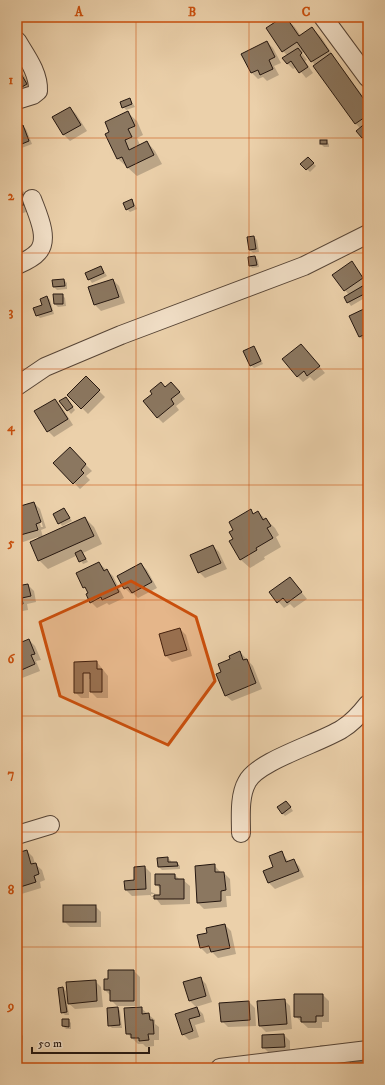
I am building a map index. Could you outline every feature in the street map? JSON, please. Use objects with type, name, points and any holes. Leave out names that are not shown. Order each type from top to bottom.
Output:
[{"type":"street","points":[[323,17],[368,78]]},
{"type":"street","points":[[17,41],[34,71],[39,87],[38,91],[33,95],[17,100]]},
{"type":"street","points":[[17,265],[39,252],[42,243],[43,230],[32,199]]},
{"type":"street","points":[[17,386],[45,367],[121,335],[304,266],[368,234]]},
{"type":"street","points":[[241,833],[243,792],[247,781],[253,773],[270,762],[343,729],[361,713],[368,704]]},
{"type":"street","points":[[17,835],[50,825]]},
{"type":"street","points":[[220,1068],[368,1050]]},
{"type":"highlighted area","points":[[131,581],[196,617],[215,681],[168,745],[60,696],[40,622]]},
{"type":"building","points":[[283,17],[286,17],[299,36],[312,27],[329,51],[311,62],[297,42],[282,52],[266,28]]},
{"type":"building","points":[[267,41],[275,57],[269,60],[273,69],[260,75],[258,70],[251,73],[241,54]]},
{"type":"building","points":[[298,48],[302,53],[300,55],[308,67],[299,73],[291,61],[287,64],[282,58]]},
{"type":"building","points":[[331,53],[368,105],[368,115],[355,124],[313,66]]},
{"type":"building","points":[[17,67],[27,84],[17,90]]},
{"type":"building","points":[[130,98],[132,104],[122,108],[120,102]]},
{"type":"building","points":[[70,107],[81,125],[63,135],[52,117]]},
{"type":"building","points":[[128,111],[135,126],[128,129],[132,137],[125,140],[129,150],[147,141],[154,155],[127,168],[122,157],[117,159],[105,134],[109,132],[105,122]]},
{"type":"building","points":[[368,121],[368,133],[362,138],[356,131]]},
{"type":"building","points":[[23,125],[29,141],[17,146],[17,128]]},
{"type":"building","points":[[320,140],[327,140],[327,144],[320,144]]},
{"type":"building","points":[[308,157],[314,163],[306,170],[300,164]]},
{"type":"building","points":[[19,185],[26,204],[17,207],[17,186]]},
{"type":"building","points":[[132,199],[134,206],[126,210],[123,203]]},
{"type":"building","points":[[254,236],[256,249],[249,250],[247,237]]},
{"type":"building","points":[[255,256],[257,265],[249,266],[248,257]]},
{"type":"building","points":[[352,261],[363,278],[344,291],[332,275]]},
{"type":"building","points":[[101,266],[104,273],[88,280],[85,273]]},
{"type":"building","points":[[64,279],[65,286],[53,287],[52,280]]},
{"type":"building","points":[[113,279],[119,297],[94,305],[88,287]]},
{"type":"building","points":[[366,284],[368,287],[368,292],[347,303],[344,297]]},
{"type":"building","points":[[53,294],[63,294],[63,304],[54,304]]},
{"type":"building","points":[[47,296],[52,311],[36,316],[33,308],[42,305],[40,299]]},
{"type":"building","points":[[368,307],[368,333],[359,337],[349,316]]},
{"type":"building","points":[[301,344],[320,366],[307,376],[304,371],[297,377],[282,359]]},
{"type":"building","points":[[254,346],[261,361],[250,366],[243,351]]},
{"type":"building","points":[[86,376],[100,390],[81,409],[67,395]]},
{"type":"building","points":[[161,382],[165,387],[171,382],[180,392],[171,399],[174,404],[157,418],[143,401],[152,394],[150,391]]},
{"type":"building","points":[[66,397],[73,407],[67,411],[59,401]]},
{"type":"building","points":[[55,399],[68,419],[47,432],[34,411]]},
{"type":"building","points":[[70,447],[86,464],[81,470],[84,473],[73,484],[53,463]]},
{"type":"building","points":[[34,502],[41,522],[36,524],[38,530],[17,536],[17,507]]},
{"type":"building","points":[[64,508],[70,518],[58,524],[53,514]]},
{"type":"building","points":[[251,509],[253,514],[258,511],[263,520],[266,518],[271,526],[267,528],[273,538],[240,560],[229,541],[233,539],[229,532],[233,530],[229,522]]},
{"type":"building","points":[[85,517],[94,536],[38,561],[30,542]]},
{"type":"building","points":[[213,545],[221,563],[198,573],[190,555]]},
{"type":"building","points":[[81,550],[86,559],[79,562],[75,553]]},
{"type":"building","points":[[99,562],[104,571],[107,569],[119,592],[102,600],[101,597],[90,603],[86,594],[88,593],[85,587],[83,588],[76,573]]},
{"type":"building","points":[[141,563],[152,582],[132,593],[128,587],[124,589],[117,576]]},
{"type":"building","points":[[290,577],[302,592],[287,603],[283,598],[277,603],[269,592]]},
{"type":"building","points":[[28,584],[31,596],[22,598],[23,604],[17,605],[17,586]]},
{"type":"building","points":[[180,628],[187,650],[165,656],[159,634]]},
{"type":"building","points":[[29,639],[35,654],[31,655],[35,664],[17,672],[17,644]]},
{"type":"building","points":[[240,651],[243,660],[247,659],[256,683],[225,696],[216,674],[221,672],[218,664],[230,659],[229,656]]},
{"type":"building","points":[[97,661],[97,669],[102,669],[102,692],[90,692],[90,673],[83,673],[83,693],[74,693],[74,662]]},
{"type":"building","points":[[286,801],[291,807],[282,814],[277,807]]},
{"type":"building","points":[[27,850],[31,864],[36,863],[39,874],[34,876],[36,882],[17,888],[17,853]]},
{"type":"building","points":[[282,851],[286,862],[294,859],[299,871],[268,883],[263,871],[273,867],[269,856]]},
{"type":"building","points":[[168,857],[168,862],[177,862],[178,866],[158,867],[157,858]]},
{"type":"building","points":[[215,864],[215,872],[224,872],[226,890],[221,891],[221,901],[197,903],[195,866]]},
{"type":"building","points":[[145,866],[146,889],[125,890],[124,881],[134,880],[134,867]]},
{"type":"building","points":[[155,874],[175,874],[175,879],[184,879],[184,899],[154,899],[154,895],[160,895],[160,885],[155,885]]},
{"type":"building","points":[[63,905],[96,905],[96,922],[63,922]]},
{"type":"building","points":[[225,924],[230,948],[211,952],[209,946],[200,948],[197,935],[207,933],[206,928]]},
{"type":"building","points":[[366,924],[368,924],[368,965],[364,965]]},
{"type":"building","points":[[108,970],[134,970],[134,1001],[110,1001],[110,990],[104,990],[104,979],[108,979]]},
{"type":"building","points":[[201,977],[206,996],[189,1001],[183,982]]},
{"type":"building","points":[[96,980],[97,1001],[68,1004],[66,982]]},
{"type":"building","points":[[63,987],[67,1012],[61,1013],[58,988]]},
{"type":"building","points":[[294,994],[323,994],[323,1016],[316,1016],[316,1022],[301,1022],[301,1017],[294,1017]]},
{"type":"building","points":[[285,999],[287,1024],[259,1026],[257,1001]]},
{"type":"building","points":[[249,1001],[250,1020],[221,1022],[219,1003]]},
{"type":"building","points":[[118,1007],[120,1025],[108,1026],[107,1008]]},
{"type":"building","points":[[142,1007],[142,1014],[149,1013],[150,1020],[153,1020],[154,1034],[148,1034],[149,1040],[139,1041],[139,1038],[131,1038],[131,1034],[126,1034],[124,1008]]},
{"type":"building","points":[[197,1007],[200,1016],[189,1019],[193,1031],[182,1035],[175,1014]]},
{"type":"building","points":[[62,1019],[69,1019],[69,1027],[62,1026]]},
{"type":"building","points":[[284,1034],[285,1047],[262,1048],[262,1035]]},
{"type":"building","points":[[363,1056],[368,1068],[344,1068],[351,1065],[350,1062]]}]
